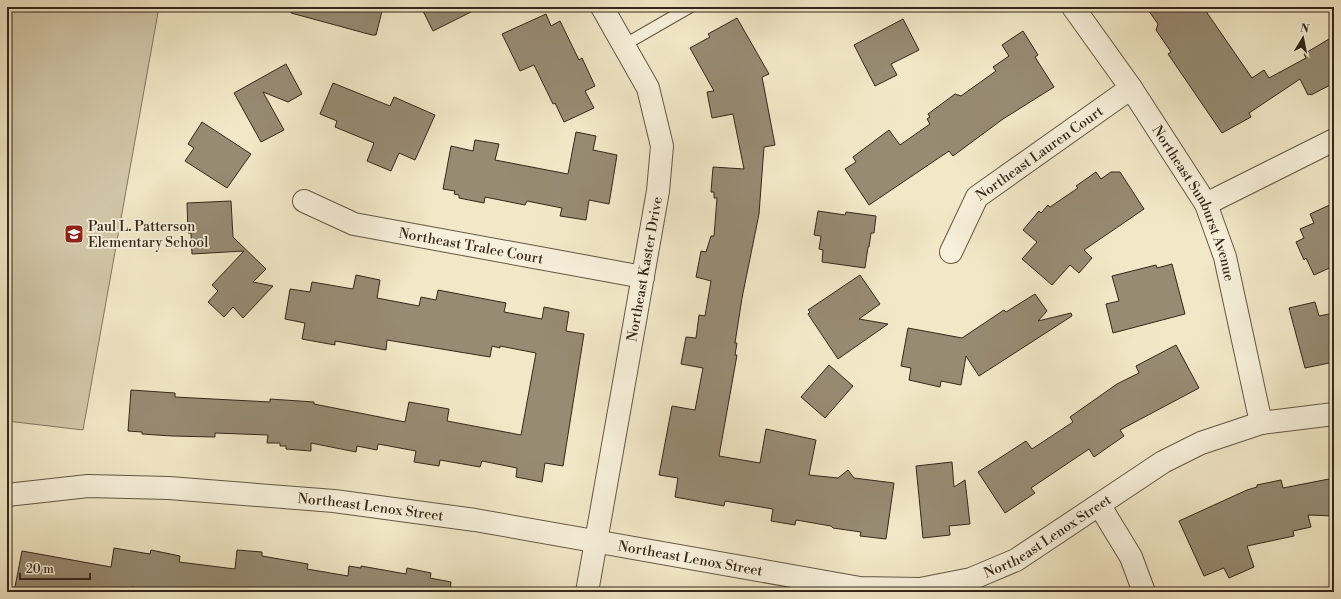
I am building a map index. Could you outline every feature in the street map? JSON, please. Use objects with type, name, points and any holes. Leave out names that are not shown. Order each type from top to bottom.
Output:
[{"type":"street","name":"Northeast Kaster Drive","points":[[587,592],[658,191],[662,146],[648,88],[602,7]]},
{"type":"street","name":"Northeast Sunburst Avenue","points":[[1073,7],[1131,88],[1206,204],[1225,257],[1261,423]]},
{"type":"street","name":"Northeast Lauren Court","points":[[951,252],[978,197],[1131,88]]},
{"type":"street","points":[[1206,204],[1334,140]]},
{"type":"street","name":"Northeast Tralee Court","points":[[304,201],[354,224],[643,277]]},
{"type":"street","name":"Northeast Lenox Street","points":[[7,495],[88,486],[193,490],[334,501],[475,520],[860,590],[920,588],[971,579],[1016,560],[1100,506],[1163,462],[1201,443],[1261,423],[1334,414]]},
{"type":"street","points":[[1100,506],[1130,557],[1144,592]]},
{"type":"lane","points":[[624,45],[690,7]]},
{"type":"shaded area","name":"Paul L. Patterson Elementary School","points":[[7,7],[159,7],[83,430],[7,421]]},
{"type":"building","points":[[292,7],[383,7],[376,35],[372,35],[291,13]]},
{"type":"building","points":[[421,7],[481,7],[433,31]]},
{"type":"building","points":[[1146,7],[1203,7],[1252,78],[1264,70],[1269,78],[1306,58],[1304,54],[1334,36],[1334,83],[1311,95],[1308,95],[1300,79],[1249,113],[1251,117],[1222,133],[1168,54],[1171,52],[1156,30],[1158,24]]},
{"type":"building","points":[[546,14],[551,26],[560,21],[579,60],[582,58],[595,86],[585,91],[594,108],[564,122],[555,103],[553,104],[534,65],[520,71],[502,34]]},
{"type":"building","points":[[737,18],[769,74],[762,77],[775,145],[764,147],[759,214],[742,298],[735,343],[737,343],[735,355],[737,355],[719,456],[760,463],[766,429],[816,440],[809,475],[838,478],[848,470],[854,478],[894,483],[886,539],[860,536],[861,532],[796,520],[795,525],[771,521],[773,509],[725,501],[724,506],[675,497],[678,478],[659,475],[672,406],[695,410],[703,368],[681,364],[686,337],[696,338],[699,315],[705,316],[711,281],[696,277],[701,251],[706,252],[711,236],[714,236],[717,198],[714,198],[714,192],[711,192],[713,167],[744,169],[733,114],[712,118],[707,92],[714,91],[690,48],[710,37],[708,34]]},
{"type":"building","points":[[903,19],[919,50],[891,64],[897,75],[875,86],[854,45]]},
{"type":"building","points":[[1023,31],[1038,55],[1035,57],[1054,87],[1003,119],[953,156],[949,151],[869,205],[845,169],[856,162],[853,157],[889,130],[900,145],[930,124],[927,119],[930,117],[928,114],[955,94],[961,96],[996,71],[993,67],[1009,56],[1002,45]]},
{"type":"building","points":[[286,64],[302,94],[288,102],[263,92],[284,130],[261,142],[234,93]]},
{"type":"building","points":[[333,83],[390,106],[394,97],[435,115],[415,160],[399,153],[391,171],[367,161],[374,143],[335,127],[337,121],[320,114]]},
{"type":"building","points":[[202,122],[251,154],[227,188],[185,161],[194,148],[188,144]]},
{"type":"building","points":[[576,132],[596,136],[593,150],[617,155],[609,204],[589,200],[586,220],[560,216],[562,208],[527,201],[525,205],[485,197],[484,203],[459,198],[459,195],[454,194],[455,191],[443,189],[451,146],[473,151],[475,140],[499,144],[495,160],[568,174]]},
{"type":"building","points":[[1096,172],[1101,179],[1111,172],[1120,172],[1144,209],[1084,250],[1092,258],[1079,273],[1070,265],[1052,285],[1022,259],[1037,242],[1023,230],[1039,211],[1041,213],[1048,205],[1050,207],[1078,188],[1076,186]]},
{"type":"building","points":[[231,201],[233,237],[266,269],[253,282],[273,286],[243,318],[233,307],[224,317],[208,302],[218,291],[212,285],[244,251],[192,254],[191,233],[188,233],[187,203]]},
{"type":"building","points":[[1334,203],[1334,266],[1314,275],[1306,258],[1304,260],[1296,242],[1304,238],[1300,229],[1314,223],[1310,214]]},
{"type":"building","points":[[818,211],[845,215],[846,212],[876,216],[874,233],[871,233],[865,268],[822,262],[823,250],[819,249],[821,236],[814,235]]},
{"type":"building","points":[[1172,264],[1185,314],[1113,333],[1106,304],[1119,301],[1112,276],[1156,265],[1157,268]]},
{"type":"building","points":[[356,275],[380,280],[377,298],[419,306],[421,297],[436,300],[438,290],[506,303],[504,312],[542,319],[544,307],[569,312],[566,331],[584,334],[563,466],[545,463],[542,482],[516,477],[517,468],[482,461],[480,467],[440,460],[439,466],[414,462],[416,451],[378,444],[377,450],[357,446],[356,452],[311,443],[311,451],[286,449],[286,446],[280,446],[280,443],[267,443],[268,435],[215,433],[215,437],[172,436],[142,434],[142,432],[128,431],[131,390],[175,393],[175,397],[270,402],[270,399],[314,402],[314,404],[405,422],[409,402],[449,409],[447,421],[521,435],[536,353],[500,346],[500,348],[492,346],[490,357],[387,340],[386,350],[335,341],[335,345],[302,339],[305,323],[285,319],[290,289],[310,292],[312,282],[353,289]]},
{"type":"building","points":[[860,275],[880,304],[859,319],[888,324],[838,359],[808,314],[810,312],[808,310]]},
{"type":"building","points":[[1035,294],[1047,311],[1038,321],[1071,313],[1072,316],[979,376],[966,356],[961,385],[941,381],[940,387],[909,380],[911,368],[901,366],[908,328],[962,338],[1004,310],[1006,312]]},
{"type":"building","points":[[1315,302],[1319,316],[1334,313],[1334,362],[1305,368],[1289,308]]},
{"type":"building","points":[[1176,345],[1199,388],[1120,430],[1124,436],[1094,457],[1089,449],[1031,488],[1035,493],[1005,513],[978,472],[1026,441],[1032,449],[1073,422],[1070,417],[1117,384],[1139,373],[1136,366]]},
{"type":"building","points":[[829,365],[853,386],[825,418],[801,397]]},
{"type":"building","points":[[952,462],[954,487],[965,480],[970,524],[949,526],[950,535],[923,538],[916,466]]},
{"type":"building","points":[[1334,478],[1334,516],[1308,515],[1311,527],[1293,531],[1294,536],[1247,546],[1254,567],[1229,578],[1224,568],[1204,576],[1179,521],[1247,490],[1257,487],[1257,485],[1281,480],[1283,488]]},
{"type":"building","points":[[114,548],[150,554],[151,550],[180,556],[179,562],[235,569],[237,550],[262,552],[262,556],[308,564],[307,569],[348,576],[349,566],[361,568],[361,566],[406,574],[407,568],[431,573],[430,578],[451,582],[450,592],[161,592],[132,587],[131,592],[14,592],[22,551],[111,567]]},
{"type":"place","name":"Paul L. Patterson Elementary School","points":[[74,234]]}]
